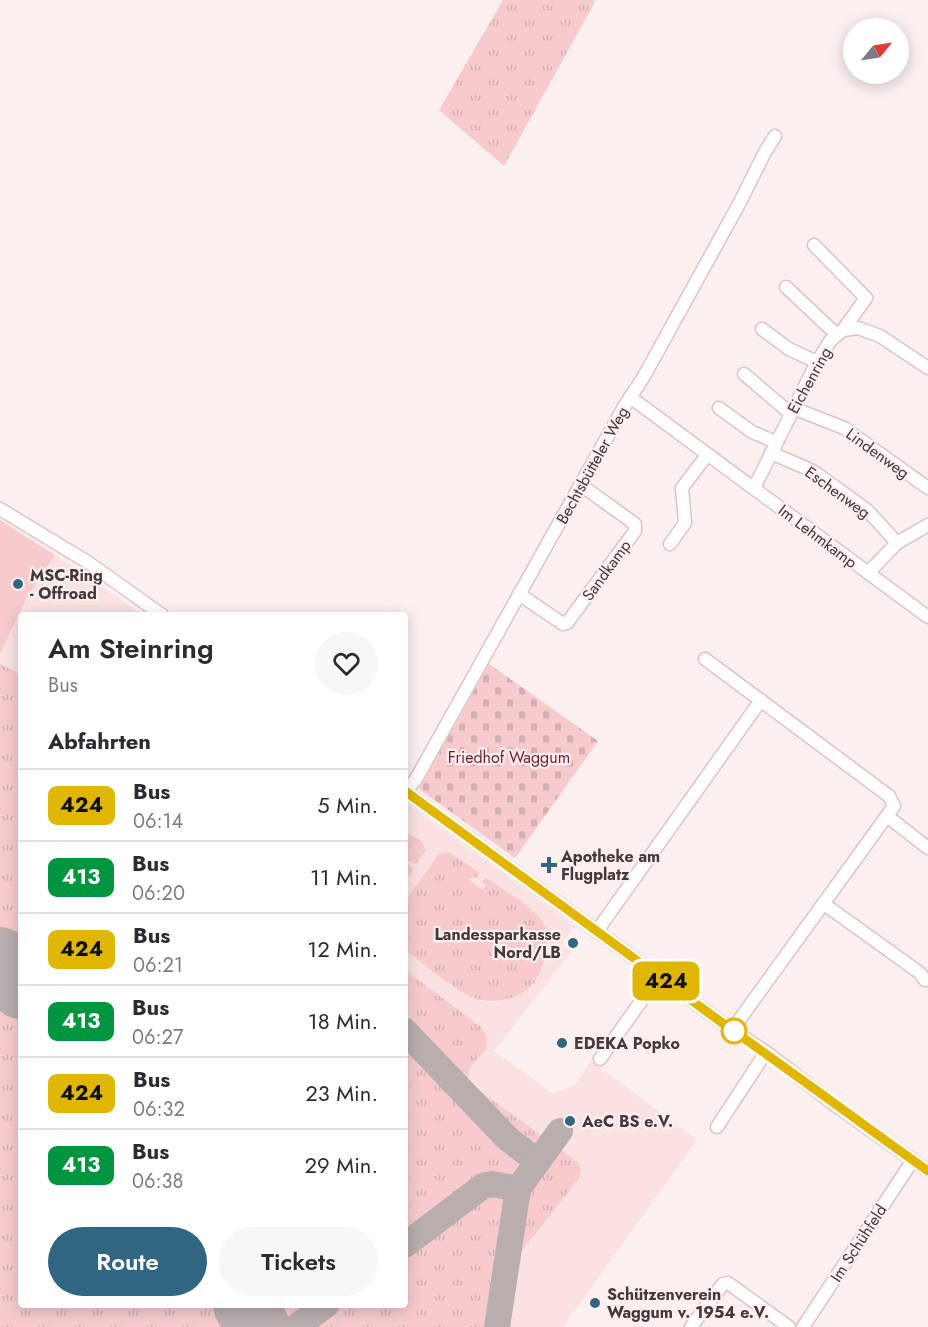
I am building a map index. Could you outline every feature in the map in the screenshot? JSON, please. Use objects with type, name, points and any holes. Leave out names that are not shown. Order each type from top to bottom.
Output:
[{"type":"street","name":"Bechtsbütteler Weg","points":[[408,788],[416,779],[643,378],[775,136]]},
{"type":"street","points":[[786,287],[840,332],[866,298],[814,245]]},
{"type":"street","name":"Eichenring","points":[[754,488],[817,362],[840,332],[858,328],[880,336],[928,368]]},
{"type":"street","points":[[762,329],[789,349],[817,362]]},
{"type":"street","name":"Lindenweg","points":[[744,374],[791,411],[844,428],[928,488]]},
{"type":"street","name":"Im Lehmkamp","points":[[630,398],[928,617]]},
{"type":"street","name":"Eschenweg","points":[[719,408],[867,510],[897,543]]},
{"type":"street","points":[[670,544],[685,523],[682,488],[706,455]]},
{"type":"street","name":"Sandkamp","points":[[519,594],[563,624],[567,623],[635,531],[635,524],[581,485]]},
{"type":"street","points":[[0,509],[89,563],[158,612]]},
{"type":"street","points":[[868,573],[897,543],[926,528]]},
{"type":"street","points":[[705,659],[889,796],[894,806],[732,1030]]},
{"type":"street","points":[[597,931],[761,700]]},
{"type":"street","points":[[408,793],[928,1171]]},
{"type":"street","points":[[887,816],[928,848]]},
{"type":"street","points":[[824,904],[920,973],[926,980]]},
{"type":"street","points":[[600,1059],[659,976]]},
{"type":"street","points":[[717,1127],[766,1052]]},
{"type":"street","name":"Im Schühfeld","points":[[803,1327],[913,1160]]},
{"type":"street","points":[[691,1327],[723,1284],[728,1283],[789,1327]]},
{"type":"shaded area","points":[[55,555],[139,612],[20,612],[27,597]]},
{"type":"shaded area","points":[[18,616],[18,1308],[408,1308],[408,804],[575,926],[561,944],[571,952],[494,1051],[552,1093],[574,1086],[591,1061],[697,1140],[563,1327],[0,1327],[0,654]]},
{"type":"green space","points":[[503,0],[593,0],[595,2],[504,166],[439,110]]},
{"type":"green space","name":"MSC-Ring - Offroad","points":[[0,520],[55,555],[18,612],[0,654]]},
{"type":"green space","points":[[0,664],[18,673],[18,1308],[408,1308],[408,972],[481,1027],[486,1035],[487,1048],[471,1068],[469,1083],[579,1163],[581,1172],[577,1181],[520,1253],[506,1276],[499,1327],[0,1327]]},
{"type":"green space","name":"Friedhof Waggum","points":[[489,664],[598,741],[515,858],[419,789]]},
{"type":"green space","points":[[408,834],[421,840],[426,850],[416,864],[409,861]]},
{"type":"green space","points":[[450,853],[479,872],[478,878],[472,876],[469,880],[483,890],[486,886],[482,881],[486,878],[526,905],[544,924],[547,931],[545,958],[539,975],[524,992],[497,1001],[477,999],[450,984],[408,952],[408,897],[439,854]]},
{"type":"green space","points":[[408,864],[413,870],[408,876]]},
{"type":"taxiway","points":[[408,1034],[507,1138],[538,1162]]},
{"type":"taxiway","points":[[497,1327],[518,1189],[560,1131]]},
{"type":"taxiway","points":[[408,1243],[483,1186],[492,1184],[518,1189]]},
{"type":"taxiway","points":[[296,1327],[322,1308]]},
{"type":"runway","points":[[0,958],[18,984]]},
{"type":"runway","points":[[246,1308],[259,1327]]},
{"type":"bus line","name":"424","points":[[408,793],[928,1171]]},
{"type":"place","name":"MSC-Ring - Offroad","points":[[18,584]]},
{"type":"place","name":"Apotheke am Flugplatz","points":[[549,865]]},
{"type":"place","name":"Landessparkasse Nord/LB","points":[[573,943]]},
{"type":"place","name":"EDEKA Popko","points":[[562,1043]]},
{"type":"place","name":"AeC BS e.V.","points":[[570,1121]]},
{"type":"place","name":"Schützenverein Waggum v. 1954 e.V.","points":[[595,1303]]}]
